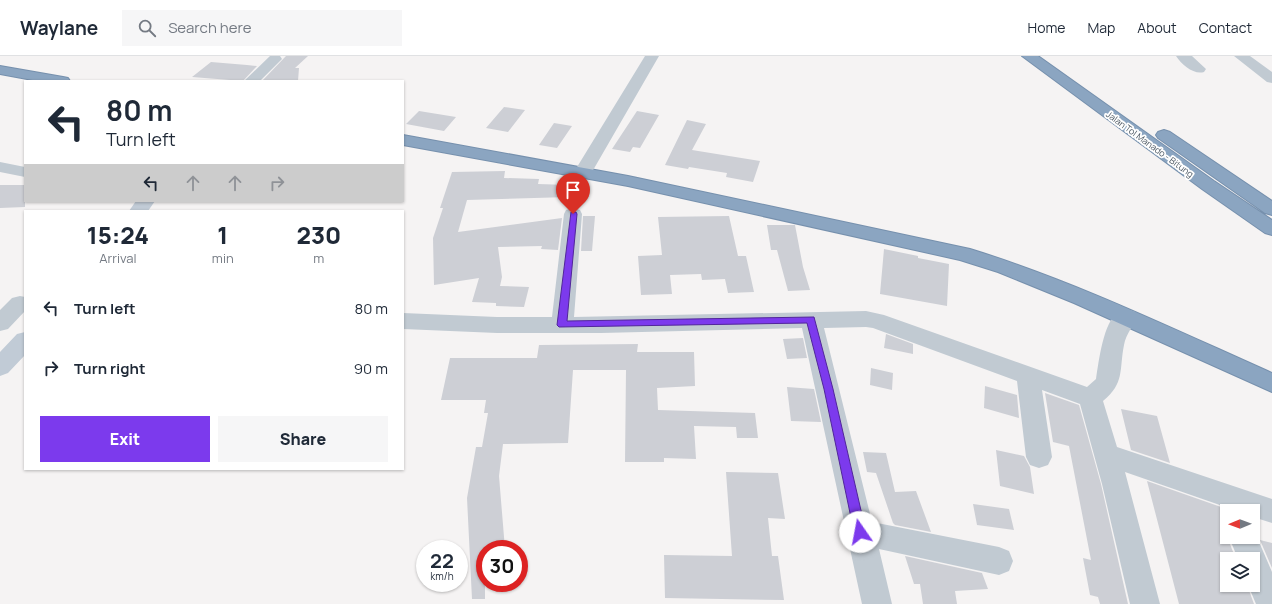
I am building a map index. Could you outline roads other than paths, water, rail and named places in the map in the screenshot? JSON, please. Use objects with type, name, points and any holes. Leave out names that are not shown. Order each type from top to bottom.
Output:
[{"type":"highway","name":"Jalan Tol Manado - Bitung","points":[[1029,56],[1194,176],[1272,229]]},
{"type":"highway","name":"Jalan Tol Manado - Bitung","points":[[1052,56],[1110,98],[1272,209]]},
{"type":"highway","points":[[0,70],[57,80]]},
{"type":"highway","points":[[404,140],[583,172],[957,252],[1005,267],[1127,317],[1272,383]]},
{"type":"street","points":[[583,172],[652,56]]},
{"type":"street","points":[[1183,56],[1199,69]]},
{"type":"street","points":[[1241,56],[1272,79]]},
{"type":"street","points":[[252,80],[275,60]]},
{"type":"street","points":[[0,167],[24,172]]},
{"type":"street","points":[[139,210],[145,202]]},
{"type":"street","points":[[562,325],[573,214]]},
{"type":"street","points":[[0,323],[15,302]]},
{"type":"street","points":[[1090,398],[1104,387],[1108,380],[1113,344],[1119,328],[1127,317]]},
{"type":"street","points":[[404,321],[497,325],[562,325],[848,318],[866,319],[876,321],[1090,398]]},
{"type":"street","points":[[811,320],[877,604]]},
{"type":"street","points":[[0,367],[24,341]]},
{"type":"street","points":[[1028,376],[1039,457]]},
{"type":"street","points":[[1090,398],[1107,455],[1145,604]]},
{"type":"street","points":[[1107,455],[1229,503],[1272,511]]},
{"type":"street","points":[[860,532],[999,561]]},
{"type":"street","points":[[1260,579],[1270,604]]}]
